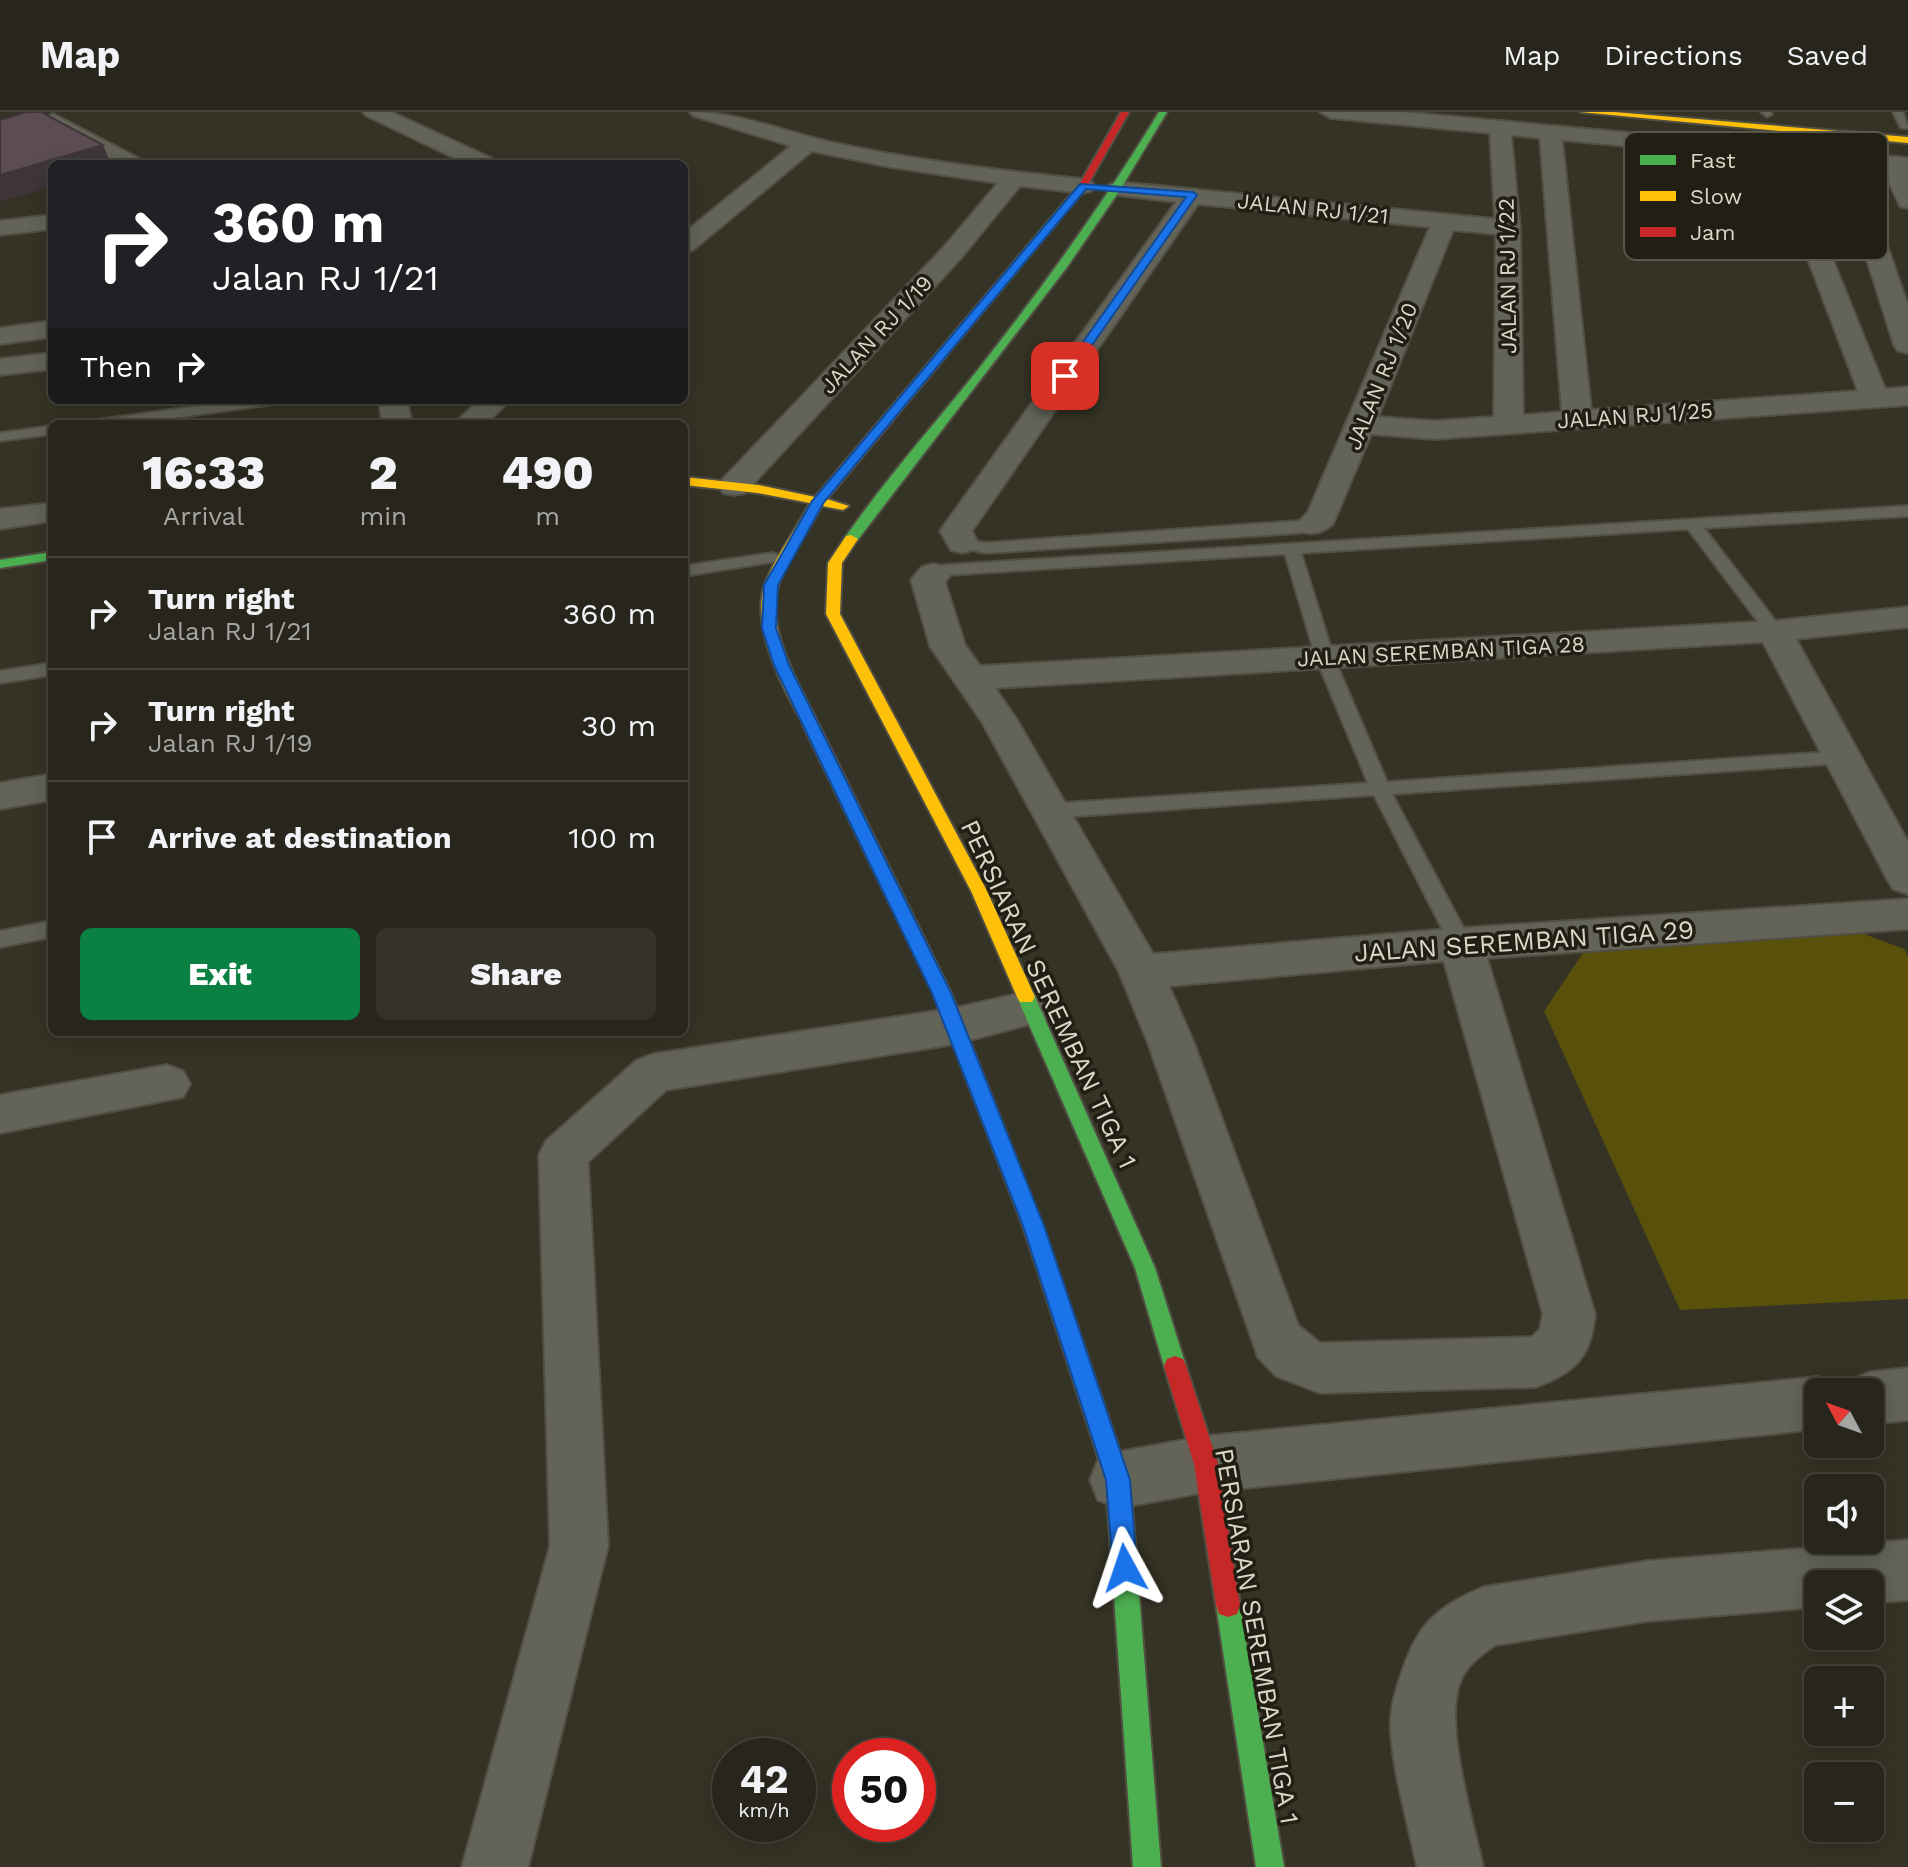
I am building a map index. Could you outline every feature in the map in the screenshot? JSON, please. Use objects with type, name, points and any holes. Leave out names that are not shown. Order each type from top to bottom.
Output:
[{"type":"main road","points":[[771,585],[818,501],[1083,186],[1125,112]]},
{"type":"main road","name":"PERSIARAN SEREMBAN TIGA 1","points":[[1163,112],[1118,189],[954,408],[869,512],[835,563],[833,614],[979,891],[1145,1268],[1206,1464],[1270,1867]]},
{"type":"main road","points":[[1584,112],[1905,126]]},
{"type":"main road","points":[[1744,112],[1905,126]]},
{"type":"main road","points":[[1083,186],[1118,189]]},
{"type":"main road","points":[[689,481],[734,486],[869,512]]},
{"type":"main road","points":[[689,481],[753,508]]},
{"type":"main road","points":[[772,551],[769,628],[782,665],[942,993],[1033,1226],[1118,1480],[1147,1867]]},
{"type":"main road","points":[[0,564],[48,557]]},
{"type":"street","points":[[374,112],[476,160]]},
{"type":"street","points":[[701,112],[809,143],[1014,179],[1083,186]]},
{"type":"street","points":[[1331,112],[1624,139]]},
{"type":"street","points":[[48,116],[125,160]]},
{"type":"street","name":"JALAN RJ 1/22","points":[[1500,128],[1508,228],[1509,425]]},
{"type":"street","name":"JALAN RJ 1/22","points":[[1550,132],[1577,419]]},
{"type":"street","points":[[688,242],[809,143]]},
{"type":"street","points":[[1900,164],[1908,201]]},
{"type":"street","name":"JALAN RJ 1/19","points":[[734,486],[952,253],[1014,179]]},
{"type":"street","name":"JALAN RJ 1/21","points":[[1118,189],[1508,228]]},
{"type":"street","points":[[1193,195],[956,531],[948,558],[928,580],[948,646],[973,678],[1141,972],[1171,1043],[1277,1340],[1295,1358],[1320,1368],[1536,1362],[1550,1357],[1562,1347],[1569,1314],[1461,944]]},
{"type":"street","points":[[0,228],[48,222]]},
{"type":"street","name":"JALAN RJ 1/20","points":[[1312,525],[1322,517],[1444,222]]},
{"type":"street","points":[[1821,260],[1875,399]]},
{"type":"street","points":[[1880,260],[1908,345]]},
{"type":"street","points":[[0,336],[48,330]]},
{"type":"street","points":[[0,367],[48,361]]},
{"type":"street","name":"JALAN RJ 1/25","points":[[1362,425],[1434,430],[1908,396]]},
{"type":"street","points":[[474,420],[492,404]]},
{"type":"street","points":[[0,519],[48,513]]},
{"type":"street","name":"JALAN SEREMBAN TIGA 28","points":[[973,678],[1774,631],[1908,617]]},
{"type":"street","points":[[1774,631],[1908,879]]},
{"type":"street","points":[[0,796],[48,788]]},
{"type":"street","name":"JALAN SEREMBAN TIGA 29","points":[[1141,972],[1461,944],[1908,914]]},
{"type":"street","points":[[495,1867],[579,1546],[563,1155],[653,1073],[955,1026],[1030,1008]]},
{"type":"street","points":[[0,1114],[167,1084]]},
{"type":"street","points":[[1884,1397],[1908,1394]]},
{"type":"street","points":[[1118,1480],[1206,1464],[1804,1404]]},
{"type":"street","points":[[1450,1867],[1422,1731],[1426,1693],[1437,1658],[1458,1635],[1484,1617],[1648,1591],[1908,1570]]},
{"type":"lane","points":[[126,420],[244,404]]},
{"type":"lane","points":[[0,437],[48,431]]},
{"type":"lane","points":[[1312,525],[985,548],[948,558],[944,570],[1908,511]]},
{"type":"lane","points":[[1693,525],[1774,631]]},
{"type":"lane","points":[[1291,548],[1325,658],[1380,789],[1461,944]]},
{"type":"lane","points":[[688,570],[772,551]]},
{"type":"lane","points":[[0,677],[48,670]]},
{"type":"lane","points":[[1049,811],[1844,757]]},
{"type":"lane","points":[[0,939],[48,930]]},
{"type":"shaded area","points":[[1843,926],[1904,949],[1908,956],[1908,1299],[1680,1310],[1544,1011],[1585,950]]},
{"type":"building","points":[[27,112],[41,112],[103,145],[0,175],[0,120]]},
{"type":"traffic: fast","points":[[851,539],[1036,302],[1115,190],[1163,112]]},
{"type":"traffic: fast","points":[[0,564],[48,557]]},
{"type":"traffic: fast","points":[[1026,997],[1145,1268],[1175,1366]]},
{"type":"traffic: fast","points":[[1118,1481],[1147,1867]]},
{"type":"traffic: fast","points":[[1228,1605],[1270,1867]]},
{"type":"traffic: slow","points":[[1584,112],[1815,132]]},
{"type":"traffic: slow","points":[[1888,138],[1908,140]]},
{"type":"traffic: slow","points":[[811,725],[782,665],[769,628],[771,585],[818,501],[941,355]]},
{"type":"traffic: slow","points":[[688,481],[758,489],[843,506]]},
{"type":"traffic: slow","points":[[851,539],[835,563],[833,614],[979,891],[1026,997]]},
{"type":"traffic: slow","points":[[956,1029],[1033,1226],[1118,1481]]},
{"type":"traffic: jam","points":[[941,355],[1083,186],[1125,112]]},
{"type":"traffic: jam","points":[[811,725],[942,993],[956,1029]]},
{"type":"traffic: jam","points":[[1175,1366],[1206,1464],[1228,1605]]},
{"type":"route","points":[[1065,376],[1193,195],[1083,186],[818,501],[771,585],[769,628],[782,665],[942,993],[1033,1226],[1118,1480],[1125,1568]]}]
